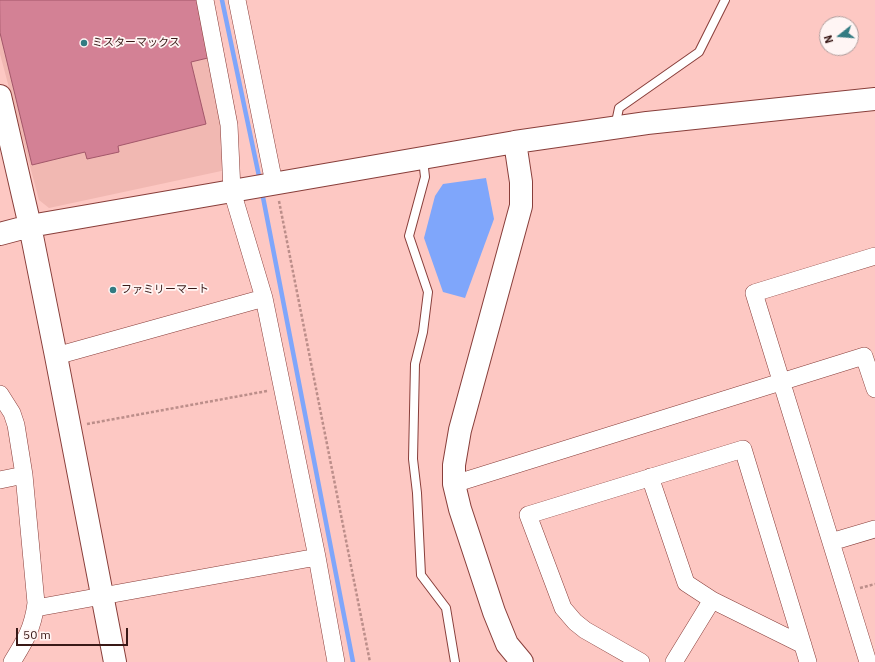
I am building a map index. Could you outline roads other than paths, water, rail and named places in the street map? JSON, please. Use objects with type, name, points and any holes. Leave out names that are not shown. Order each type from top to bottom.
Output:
[{"type":"street","points":[[205,0],[229,125],[236,190],[264,298],[317,557],[336,662]]},
{"type":"street","points":[[237,0],[274,183]]},
{"type":"street","points":[[0,96],[30,226],[71,427],[115,662]]},
{"type":"street","points":[[0,234],[30,226],[515,142],[647,123],[875,99]]},
{"type":"street","points":[[515,142],[521,182],[521,206],[460,430],[454,465],[454,484],[460,509],[494,612],[507,644],[522,662]]},
{"type":"street","points":[[868,662],[868,641],[831,542],[754,293],[875,256]]},
{"type":"street","points":[[56,356],[264,298]]},
{"type":"street","points":[[454,484],[864,356],[875,389]]},
{"type":"street","points":[[0,394],[12,413],[16,425],[24,475],[36,603],[34,617],[28,636],[12,662]]},
{"type":"street","points":[[641,662],[585,630],[575,622],[563,608],[528,515],[743,449],[808,662]]},
{"type":"street","points":[[0,480],[24,475]]},
{"type":"street","points":[[650,477],[686,583],[712,600],[803,645]]},
{"type":"street","points":[[831,542],[875,529]]},
{"type":"street","points":[[36,608],[317,557]]},
{"type":"street","points":[[674,662],[712,600]]},
{"type":"lane","points":[[615,127],[619,108],[699,52],[725,0]]},
{"type":"lane","points":[[423,158],[425,177],[408,236],[428,292],[424,332],[415,364],[412,458],[417,493],[421,575],[446,608],[455,662]]},
{"type":"water","points":[[486,178],[494,219],[465,298],[443,292],[424,238],[435,196],[443,184]]},
{"type":"waterway","points":[[222,0],[260,181]]},
{"type":"waterway","points":[[262,192],[353,662]]},
{"type":"place","name":"ミスターマックス","points":[[84,43]]},
{"type":"place","name":"ファミリーマート","points":[[113,290]]}]
